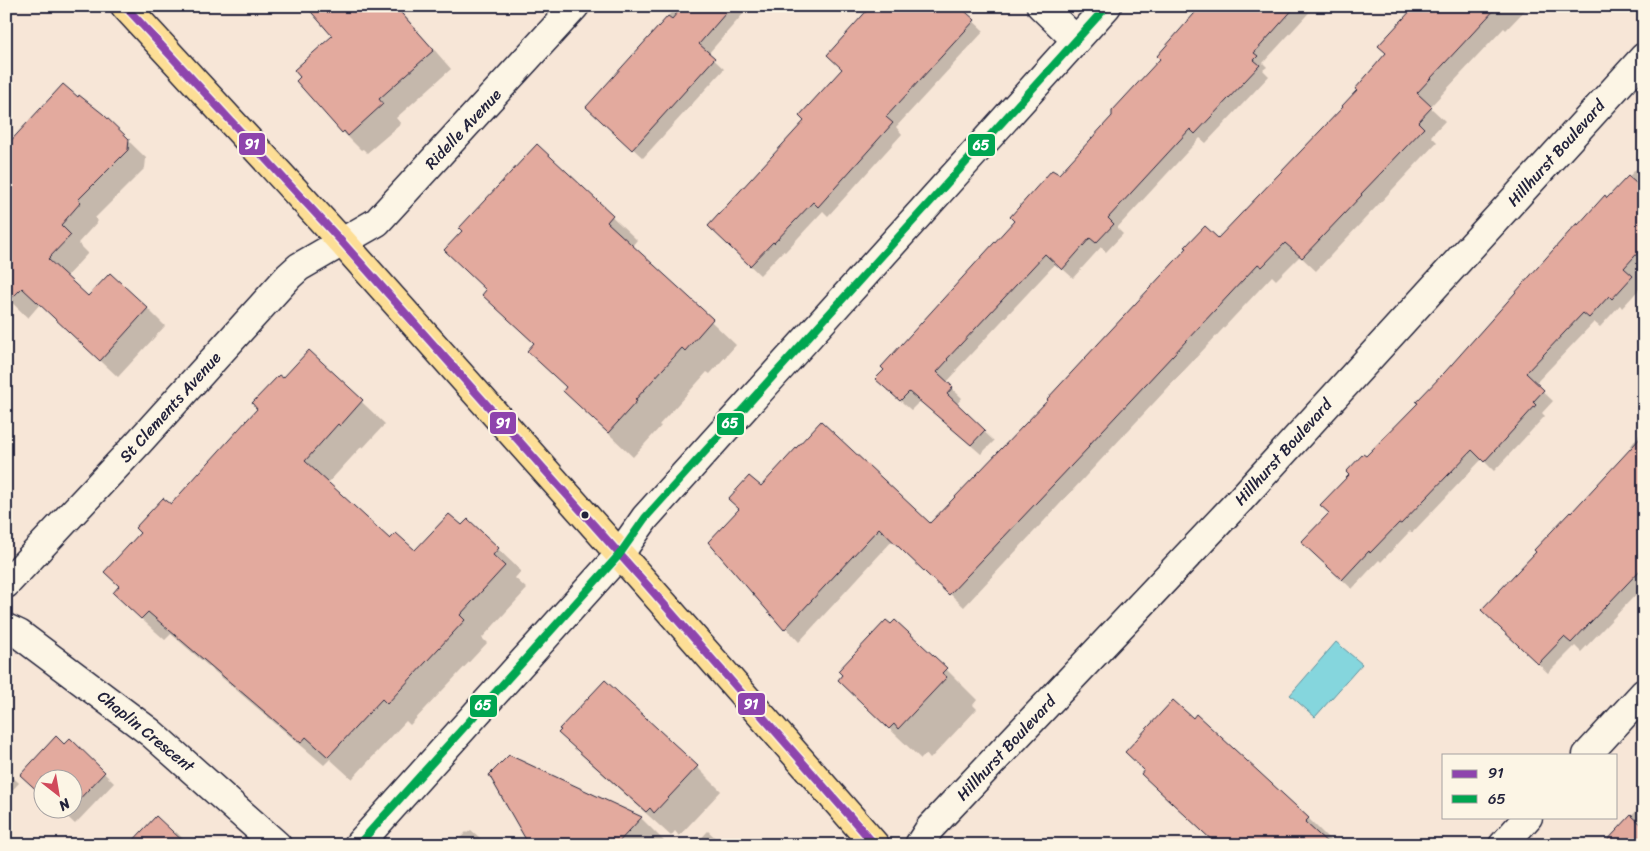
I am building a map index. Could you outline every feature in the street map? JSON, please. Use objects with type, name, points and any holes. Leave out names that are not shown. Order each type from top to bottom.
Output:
[{"type":"main road","points":[[125,6],[343,243],[875,845]]},
{"type":"street","name":"Ridelle Avenue","points":[[343,243],[377,222],[575,6]]},
{"type":"street","points":[[1041,6],[1076,40]]},
{"type":"street","points":[[358,845],[619,555],[645,518],[1107,6]]},
{"type":"street","name":"Hillhurst Boulevard","points":[[919,845],[930,828],[1240,500],[1644,57]]},
{"type":"street","name":"St Clements Avenue","points":[[6,584],[139,442],[289,276],[299,267],[343,243]]},
{"type":"street","name":"Chaplin Crescent","points":[[6,628],[19,634],[151,733],[277,845]]},
{"type":"street","points":[[1588,754],[1644,693]]},
{"type":"street","points":[[1503,845],[1527,818]]},
{"type":"water","points":[[1336,642],[1362,664],[1315,717],[1290,695]]},
{"type":"building","points":[[306,6],[395,6],[434,50],[379,99],[383,104],[348,136],[344,131],[342,133],[296,81],[300,77],[294,70],[332,36]]},
{"type":"building","points":[[683,6],[732,6],[699,44],[715,58],[632,150],[586,107],[668,16],[672,19]]},
{"type":"building","points":[[871,6],[959,6],[975,20],[886,117],[893,123],[818,207],[813,202],[750,266],[708,226],[804,121],[799,116],[842,69],[827,55]]},
{"type":"building","points":[[1201,6],[1296,6],[1254,53],[1258,56],[1254,60],[1260,65],[1195,134],[1190,129],[1108,218],[1114,224],[1096,243],[1090,238],[1062,270],[1045,254],[937,372],[953,387],[947,394],[985,430],[971,445],[909,392],[900,401],[875,379],[884,370],[881,367],[1014,221],[1010,217],[1052,170],[1059,174],[1112,116],[1112,111],[1160,59],[1157,56]]},
{"type":"building","points":[[1415,6],[1498,6],[1417,93],[1432,107],[1418,122],[1424,128],[1302,258],[1285,243],[1262,267],[1258,264],[949,595],[879,528],[784,630],[708,542],[739,509],[728,499],[749,476],[761,486],[821,421],[930,523],[1048,400],[1205,226],[1218,238],[1343,107],[1357,90],[1355,89],[1386,53],[1378,46]]},
{"type":"building","points":[[63,84],[103,114],[129,139],[128,150],[78,200],[81,202],[61,225],[71,235],[48,259],[88,296],[110,273],[148,308],[100,361],[22,288],[6,304],[6,146]]},
{"type":"building","points":[[537,144],[613,215],[607,222],[713,319],[685,351],[682,348],[608,433],[563,391],[566,387],[527,351],[534,343],[482,295],[486,290],[444,250],[462,231],[459,228]]},
{"type":"building","points":[[1628,176],[1644,190],[1644,246],[1624,268],[1633,276],[1612,299],[1609,296],[1589,318],[1583,313],[1526,373],[1544,390],[1533,402],[1536,405],[1484,462],[1472,450],[1401,524],[1399,523],[1370,553],[1369,551],[1342,580],[1301,542],[1329,513],[1320,505],[1349,475],[1346,472],[1363,454],[1366,456],[1418,403],[1416,402],[1577,223],[1578,225],[1605,195],[1607,198]]},
{"type":"building","points":[[309,350],[363,400],[340,426],[338,424],[305,461],[390,539],[396,533],[415,550],[449,514],[462,525],[468,519],[499,548],[493,555],[505,566],[460,615],[465,620],[387,704],[382,699],[328,757],[306,737],[301,743],[148,612],[141,619],[113,593],[119,586],[104,572],[140,533],[135,528],[163,498],[171,504],[257,409],[252,403],[279,375],[283,378]]},
{"type":"building","points":[[1644,434],[1644,566],[1571,643],[1564,637],[1538,664],[1481,610],[1536,552],[1534,550]]},
{"type":"building","points":[[886,620],[891,624],[895,620],[947,668],[942,673],[947,677],[898,729],[894,724],[889,729],[838,680],[842,675],[838,671]]},
{"type":"building","points":[[605,680],[698,766],[654,813],[650,808],[646,812],[558,733],[561,730],[559,729]]},
{"type":"building","points":[[1173,700],[1193,718],[1196,714],[1309,818],[1305,822],[1330,845],[1217,845],[1141,774],[1144,770],[1125,752]]},
{"type":"building","points":[[56,736],[64,744],[70,738],[105,772],[82,796],[82,768],[32,768],[32,786],[20,775]]},
{"type":"building","points":[[509,755],[642,817],[616,845],[529,845],[489,775]]},
{"type":"building","points":[[1631,815],[1644,827],[1644,845],[1603,845]]},
{"type":"building","points":[[156,816],[187,845],[129,845]]},
{"type":"transit line","name":"91","points":[[125,6],[343,243],[875,845]]},
{"type":"transit line","name":"65","points":[[358,845],[619,555],[645,518],[1107,6]]}]
